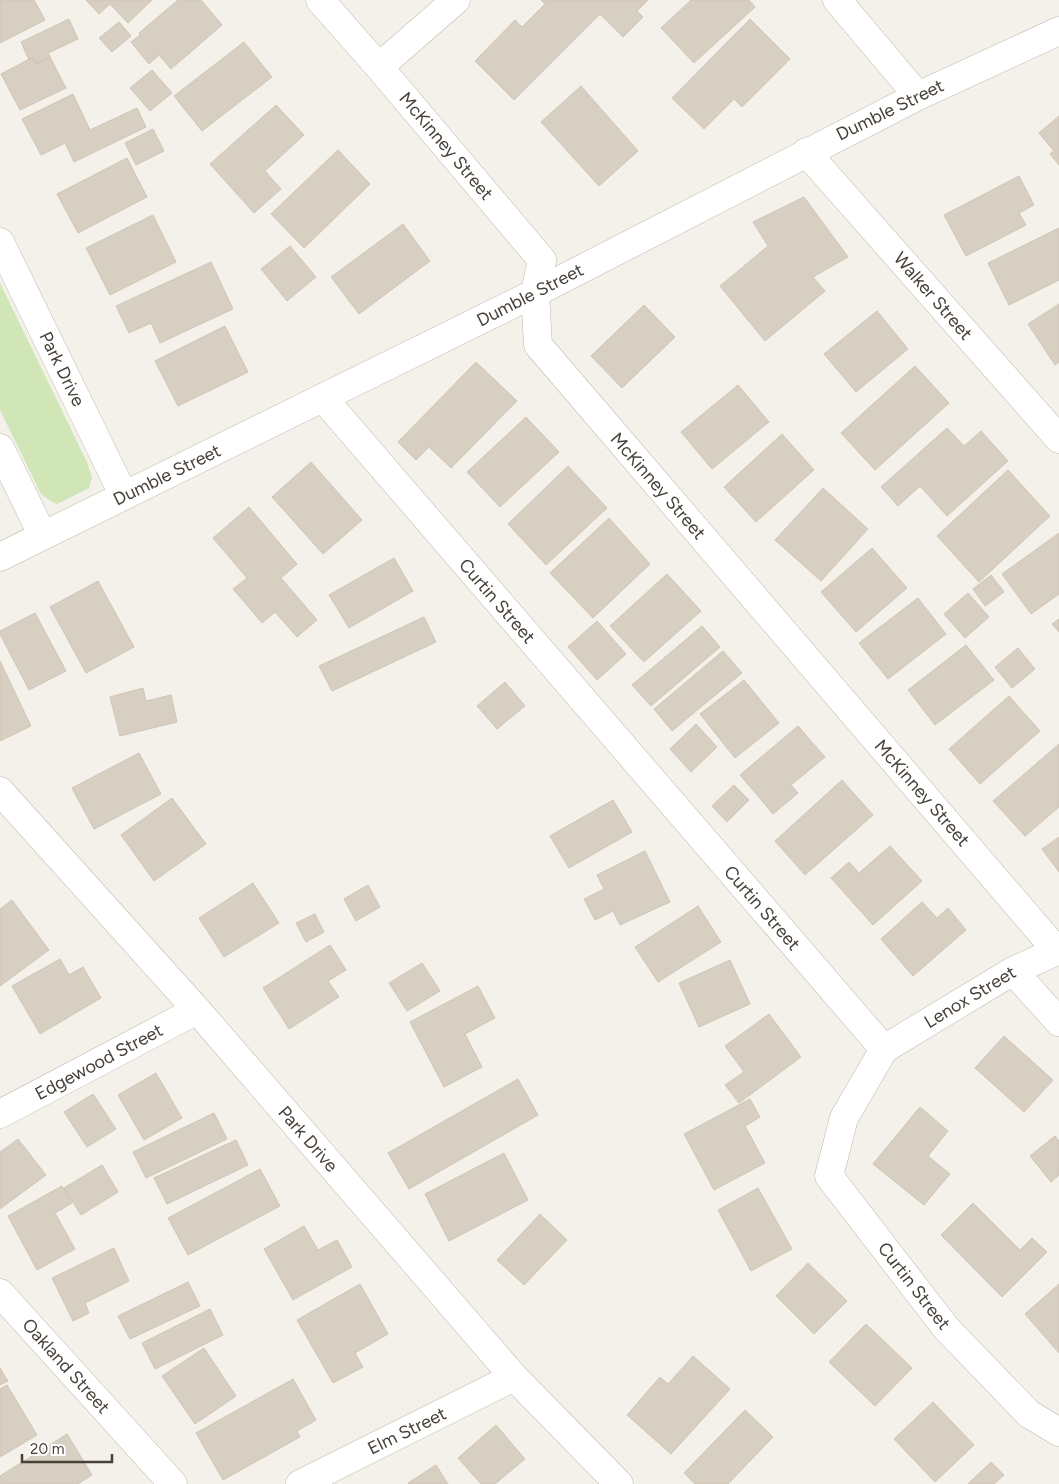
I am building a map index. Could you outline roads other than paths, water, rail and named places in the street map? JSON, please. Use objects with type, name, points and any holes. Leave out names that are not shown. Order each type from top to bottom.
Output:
[{"type":"street","name":"McKinney Street","points":[[320,0],[542,260],[535,293],[538,345],[1058,950]]},
{"type":"street","points":[[379,67],[456,0]]},
{"type":"street","points":[[837,0],[918,96]]},
{"type":"street","name":"Dumble Street","points":[[0,557],[535,293],[918,96],[1059,31]]},
{"type":"street","name":"Walker Street","points":[[806,152],[1059,439]]},
{"type":"street","name":"Park Drive","points":[[0,242],[124,496]]},
{"type":"street","name":"Curtin Street","points":[[322,398],[884,1049],[844,1118],[829,1176],[946,1328],[1029,1414],[1059,1432]]},
{"type":"street","points":[[0,448],[43,536]]},
{"type":"street","name":"Park Drive","points":[[0,791],[197,1010],[514,1378],[619,1484]]},
{"type":"street","name":"Lenox Street","points":[[884,1049],[1013,971],[1058,950]]},
{"type":"street","points":[[1013,971],[1059,1022]]},
{"type":"street","name":"Edgewood Street","points":[[0,1114],[197,1010]]},
{"type":"street","name":"Oakland Street","points":[[0,1293],[172,1484]]},
{"type":"street","name":"Elm Street","points":[[300,1484],[514,1378]]}]
